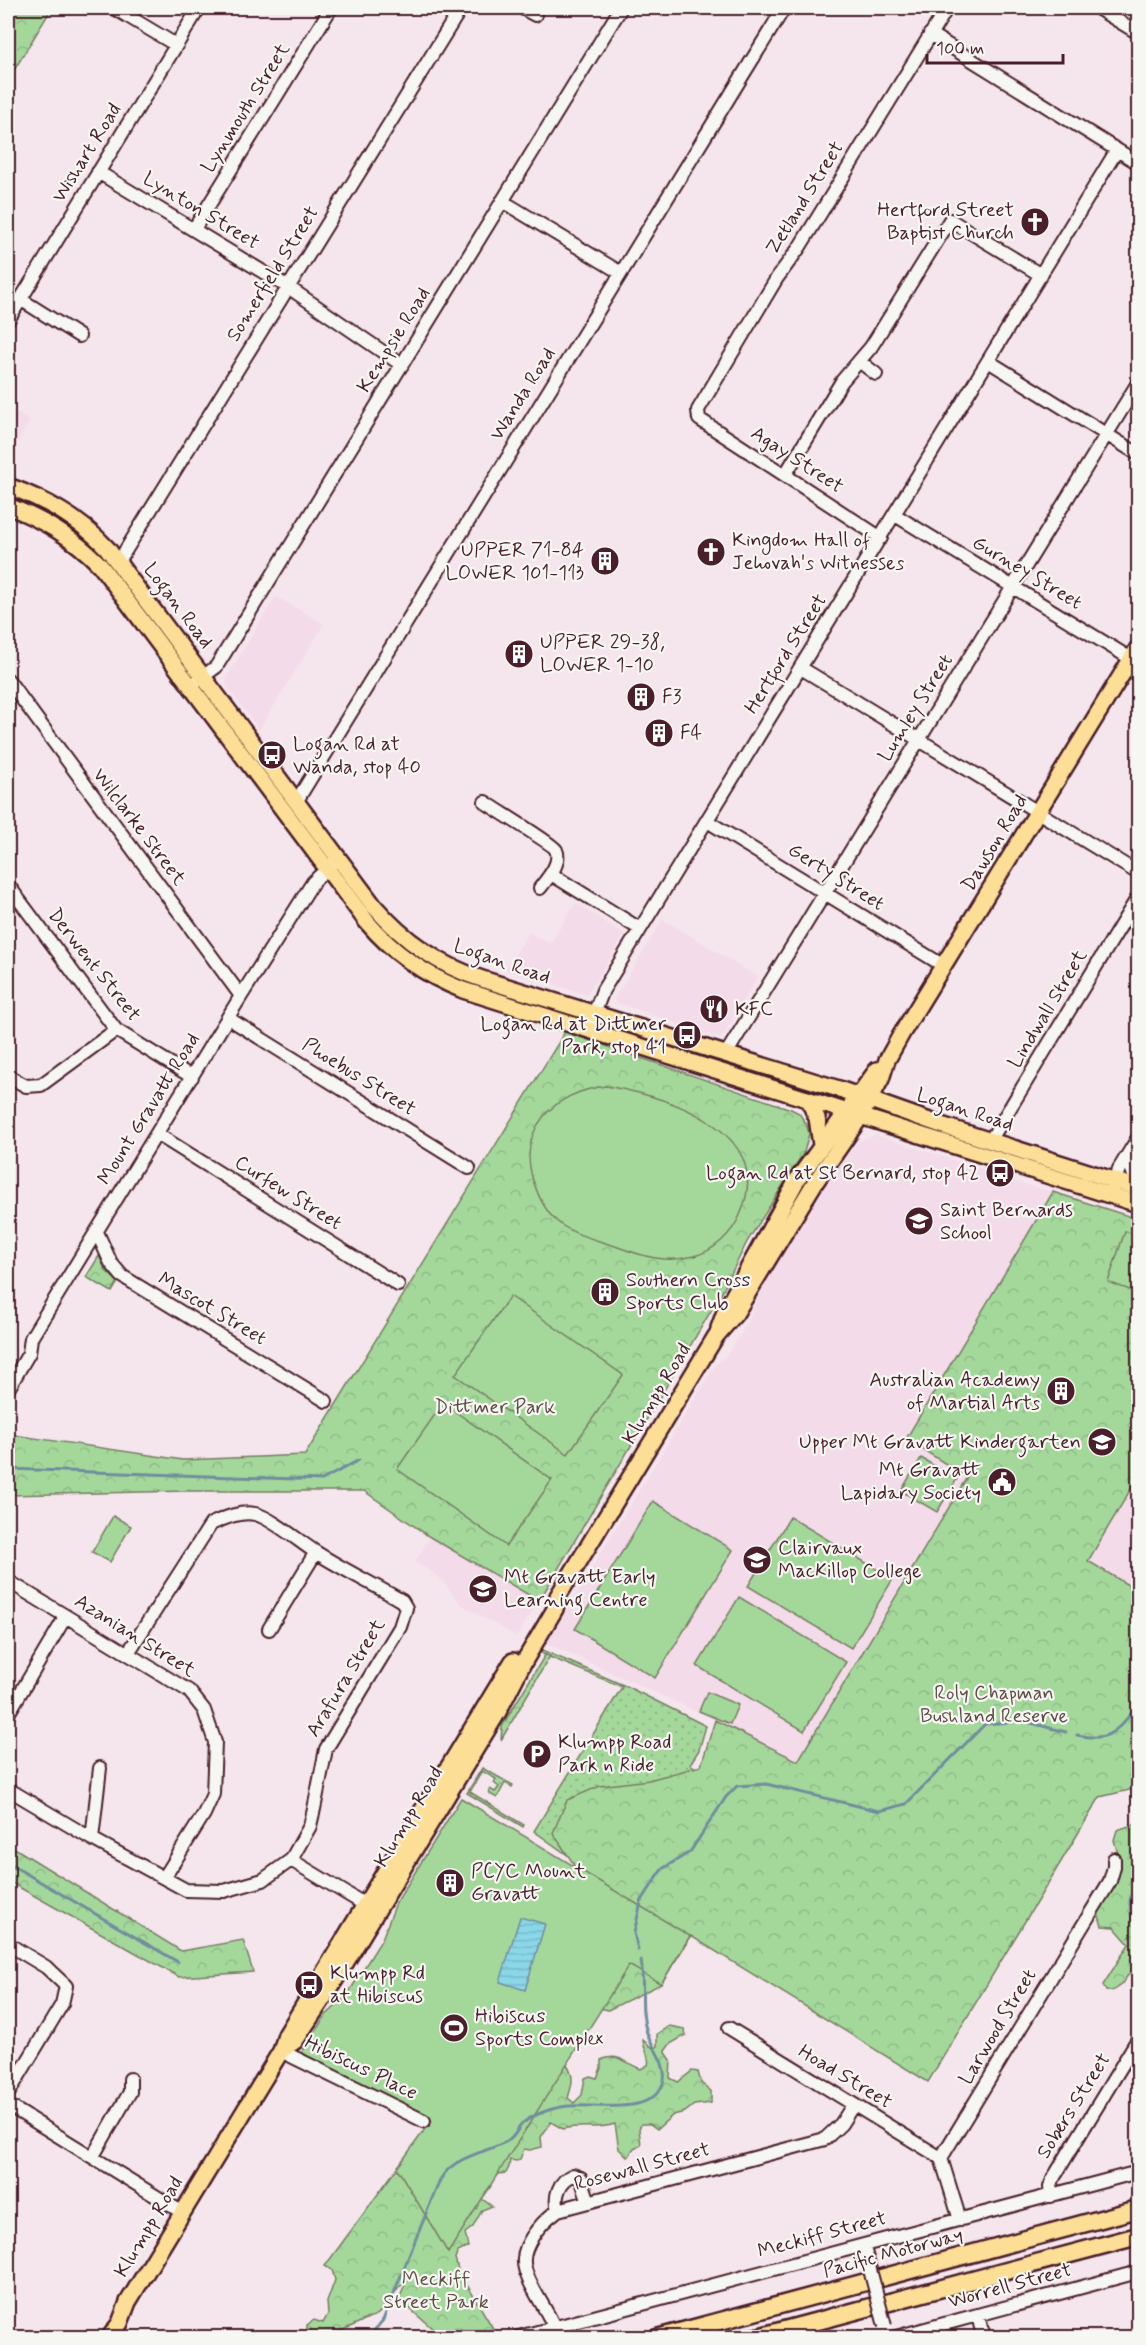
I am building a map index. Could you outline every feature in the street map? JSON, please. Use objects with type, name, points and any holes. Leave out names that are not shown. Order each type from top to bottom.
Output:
[{"type":"highway","name":"Pacific Motorway","points":[[657,2337],[1138,2209]]},
{"type":"highway","points":[[754,2337],[1138,2236]]},
{"type":"main road","name":"Logan Road","points":[[8,486],[30,494],[75,519],[96,536],[119,561],[197,681],[326,869],[377,934],[419,968],[463,990],[726,1054],[864,1098],[990,1141],[1112,1188],[1138,1204]]},
{"type":"main road","name":"Logan Road","points":[[8,506],[52,526],[89,554],[296,802],[390,924],[409,942],[433,958],[463,973],[591,1022],[808,1099],[1112,1188],[1138,1187]]},
{"type":"main road","name":"Dawson Road","points":[[864,1098],[881,1079],[887,1060],[1136,656]]},
{"type":"main road","name":"Klumpp Road","points":[[96,2337],[128,2302],[281,2051],[295,2041],[370,1908],[498,1712],[555,1609],[558,1596],[716,1336],[735,1314],[864,1098]]},
{"type":"main road","points":[[808,1099],[817,1118],[821,1145]]},
{"type":"main road","name":"Klumpp Road","points":[[716,1336],[726,1309],[786,1199],[821,1145],[854,1113]]},
{"type":"main road","name":"Klumpp Road","points":[[109,2337],[120,2323],[128,2302]]},
{"type":"street","points":[[114,8],[176,45]]},
{"type":"street","name":"Wishart Road","points":[[8,320],[199,8]]},
{"type":"street","name":"Lynmouth Street","points":[[194,229],[331,8]]},
{"type":"street","name":"Somerfield Street","points":[[119,561],[461,8]]},
{"type":"street","points":[[522,8],[535,15]]},
{"type":"street","name":"Kempsie Road","points":[[197,681],[216,667],[621,8]]},
{"type":"street","name":"Wanda Road","points":[[296,802],[784,8]]},
{"type":"street","name":"Zetland Street","points":[[698,410],[777,278],[799,248],[947,8]]},
{"type":"street","points":[[1097,8],[1138,33]]},
{"type":"street","points":[[930,34],[1138,163]]},
{"type":"street","name":"Hertford Street","points":[[591,1022],[603,990],[1117,150]]},
{"type":"street","name":"Lynton Street","points":[[98,172],[288,287],[402,365]]},
{"type":"street","points":[[502,201],[621,273]]},
{"type":"street","points":[[785,475],[842,381],[872,347],[950,220],[1041,275]]},
{"type":"street","points":[[20,300],[79,336]]},
{"type":"street","points":[[860,361],[876,374]]},
{"type":"street","points":[[988,361],[1138,454]]},
{"type":"street","name":"Lumley Street","points":[[726,1054],[1138,383]]},
{"type":"street","name":"Agay Street","points":[[698,410],[699,419],[881,538]]},
{"type":"street","name":"Gurney Street","points":[[895,515],[1013,587],[1136,656]]},
{"type":"street","points":[[801,668],[1138,873]]},
{"type":"street","name":"Wilclarke Street","points":[[8,680],[241,996]]},
{"type":"street","points":[[485,802],[521,827],[551,843],[556,850],[558,858],[551,874],[540,888]]},
{"type":"street","name":"Gerty Street","points":[[707,821],[944,966]]},
{"type":"street","name":"Mount Gravatt Road","points":[[8,1389],[29,1353],[31,1338],[241,996],[313,882],[339,858]]},
{"type":"street","points":[[551,874],[640,929]]},
{"type":"street","name":"Derwent Street","points":[[8,885],[116,1030],[192,1077]]},
{"type":"street","name":"Lindwall Street","points":[[990,1141],[1138,897]]},
{"type":"street","name":"Phoebus Street","points":[[228,1018],[469,1168]]},
{"type":"street","points":[[8,1076],[26,1086],[41,1085],[116,1030]]},
{"type":"street","name":"Curfew Street","points":[[157,1134],[398,1285]]},
{"type":"street","points":[[1112,1188],[1135,1143]]},
{"type":"street","points":[[1135,1143],[1132,1166],[1138,1187]]},
{"type":"street","name":"Mascot Street","points":[[97,1232],[111,1263],[122,1276],[326,1401]]},
{"type":"street","name":"Arafura Street","points":[[8,1789],[92,1839],[186,1890],[224,1890],[263,1880],[291,1860],[310,1826],[326,1749],[400,1627],[406,1608],[402,1601],[316,1552],[256,1514],[241,1514],[226,1517],[211,1524],[128,1653]]},
{"type":"street","points":[[268,1629],[316,1552]]},
{"type":"street","name":"Azanian Street","points":[[8,1581],[189,1690],[204,1710],[215,1742],[213,1794],[204,1814],[164,1878]]},
{"type":"street","points":[[8,1714],[66,1616]]},
{"type":"street","points":[[92,1839],[100,1768]]},
{"type":"street","name":"Larwood Street","points":[[941,2158],[1110,1881],[1114,1859]]},
{"type":"street","points":[[291,1860],[370,1908]]},
{"type":"street","points":[[8,1944],[46,1967],[66,1986],[62,2004],[8,2094]]},
{"type":"street","name":"Hoad Street","points":[[729,2028],[941,2158]]},
{"type":"street","name":"Sobers Street","points":[[1051,2196],[1050,2187],[1054,2176],[1138,2039]]},
{"type":"street","name":"Hibiscus Place","points":[[281,2051],[424,2121]]},
{"type":"street","points":[[93,2156],[130,2092],[130,2079]]},
{"type":"street","points":[[8,2105],[183,2213]]},
{"type":"street","name":"Rosewall Street","points":[[554,2327],[527,2274],[523,2260],[526,2249],[538,2227],[558,2210],[825,2139],[841,2124],[853,2105]]},
{"type":"street","points":[[941,2158],[960,2220]]},
{"type":"street","name":"Meckiff Street","points":[[515,2337],[864,2248],[1138,2172]]},
{"type":"street","points":[[558,2210],[556,2193],[567,2178],[573,2175],[581,2178],[589,2202]]},
{"type":"street","points":[[864,2248],[888,2334]]},
{"type":"street","name":"Worrell Street","points":[[888,2334],[978,2315],[1138,2272]]},
{"type":"street","points":[[978,2315],[986,2337]]},
{"type":"shaded area","points":[[8,406],[30,421],[8,459]]},
{"type":"shaded area","points":[[276,596],[324,624],[259,730],[226,685],[227,676]]},
{"type":"shaded area","points":[[575,903],[625,934],[587,995],[505,970],[529,932],[550,944]]},
{"type":"shaded area","points":[[663,919],[758,977],[722,1037],[718,1038],[615,1002],[615,998]]},
{"type":"shaded area","name":"Clairvaux MacKillop College","points":[[876,1135],[982,1169],[992,1175],[1053,1192],[906,1438],[968,1476],[798,1761],[715,1720],[546,1643],[714,1367],[730,1351],[749,1320],[757,1297],[830,1178],[860,1140]]},
{"type":"shaded area","points":[[1138,1477],[1138,1591],[1088,1561]]},
{"type":"shaded area","name":"Mt Gravatt Early Learning Centre","points":[[430,1537],[539,1601],[517,1637],[462,1605],[438,1576],[415,1562]]},
{"type":"green space","points":[[8,8],[52,8],[8,80]]},
{"type":"green space","name":"Dittmer Park","points":[[565,1032],[791,1109],[799,1113],[807,1125],[809,1134],[804,1152],[747,1242],[721,1294],[539,1601],[430,1537],[364,1491],[188,1491],[8,1495],[8,1434],[183,1460],[305,1455]]},
{"type":"green space","points":[[606,1086],[659,1099],[686,1109],[710,1123],[730,1140],[744,1161],[747,1186],[737,1222],[715,1246],[694,1256],[673,1259],[654,1258],[572,1231],[560,1224],[548,1212],[535,1186],[530,1166],[530,1148],[534,1132],[555,1106],[570,1096]]},
{"type":"green space","name":"Roly Chapman Bushland Reserve","points":[[1053,1192],[1138,1219],[1138,1477],[1088,1561],[1138,1591],[1138,1788],[1100,1797],[928,2082],[691,1936],[661,1984],[608,2010],[585,2005],[573,1863],[553,1833],[567,1800],[600,1786],[649,1780],[701,1766],[715,1720],[798,1761],[967,1477],[906,1439]]},
{"type":"green space","points":[[1125,1231],[1138,1236],[1138,1293],[1108,1282]]},
{"type":"green space","points":[[99,1256],[106,1271],[118,1282],[112,1292],[86,1277]]},
{"type":"green space","points":[[510,1296],[623,1375],[568,1454],[455,1375]]},
{"type":"green space","points":[[443,1403],[552,1480],[506,1546],[397,1469]]},
{"type":"green space","points":[[921,1458],[957,1479],[937,1512],[901,1491]]},
{"type":"green space","points":[[653,1501],[733,1550],[655,1678],[575,1629]]},
{"type":"green space","points":[[113,1516],[131,1526],[110,1562],[92,1552]]},
{"type":"green space","points":[[790,1517],[893,1579],[851,1648],[748,1586]]},
{"type":"green space","points":[[739,1597],[846,1662],[804,1731],[697,1666]]},
{"type":"green space","points":[[542,1650],[630,1688],[706,1726],[699,1750],[690,1764],[696,1768],[569,1856],[534,1831],[622,1687],[545,1655],[540,1652]]},
{"type":"green space","points":[[545,1655],[550,1656],[501,1740],[502,1726]]},
{"type":"green space","points":[[707,1692],[738,1705],[730,1724],[699,1711]]},
{"type":"green space","points":[[482,1768],[513,1785],[512,1787],[505,1783],[497,1798],[489,1791],[490,1789],[495,1792],[499,1787],[494,1783],[496,1779],[482,1771],[470,1792],[524,1825],[523,1827],[467,1793]]},
{"type":"green space","name":"Hibiscus Sports Complex","points":[[461,1798],[690,1936],[661,1984],[629,1965],[448,2253],[397,2168],[430,2119],[320,2064],[302,2052],[325,2016],[346,1997],[382,1939],[396,1903]]},
{"type":"green space","points":[[1138,1824],[1138,1966],[1120,1986],[1112,1991],[1106,1991],[1103,1985],[1129,1944],[1114,1927],[1102,1926],[1098,1913],[1105,1895],[1114,1889],[1121,1864],[1114,1840],[1117,1830]]},
{"type":"green space","points":[[8,1844],[181,1951],[243,1940],[253,1972],[179,1977],[8,1881]]},
{"type":"green space","name":"Meckiff Street Park","points":[[669,2026],[684,2029],[686,2035],[670,2044],[665,2051],[671,2060],[670,2078],[678,2082],[692,2071],[698,2072],[701,2083],[711,2091],[711,2103],[694,2105],[685,2112],[673,2115],[657,2129],[650,2124],[641,2124],[639,2129],[641,2145],[632,2150],[627,2157],[619,2149],[615,2124],[563,2129],[551,2122],[541,2137],[542,2147],[524,2149],[520,2159],[510,2160],[506,2173],[497,2174],[487,2183],[491,2186],[482,2199],[492,2206],[482,2210],[473,2227],[465,2233],[468,2247],[458,2252],[455,2258],[458,2270],[497,2335],[491,2338],[442,2337],[399,2299],[408,2279],[376,2315],[332,2334],[317,2337],[307,2335],[307,2325],[314,2320],[323,2323],[328,2314],[327,2302],[335,2280],[332,2270],[325,2266],[408,2153],[567,2064],[572,2077],[568,2098],[574,2103],[582,2095],[585,2078],[590,2076],[597,2078],[601,2060],[617,2058],[641,2069],[648,2065],[643,2040],[654,2049],[657,2046],[657,2034]]},
{"type":"water","points":[[520,1917],[545,1924],[525,1990],[500,1982]]},
{"type":"waterway","points":[[8,1469],[322,1480],[359,1460]]},
{"type":"waterway","points":[[1077,1735],[1089,1737],[1106,1735],[1118,1727],[1138,1706]]},
{"type":"waterway","points":[[638,1950],[634,1933],[641,1902],[662,1869],[690,1852],[726,1797],[737,1786],[766,1784],[879,1811],[906,1804],[985,1724],[1023,1721],[1066,1732]]},
{"type":"waterway","points":[[8,1863],[178,1962]]},
{"type":"waterway","points":[[1138,1881],[1130,1900],[1138,1929]]},
{"type":"waterway","points":[[368,2338],[383,2320],[434,2194],[450,2168],[466,2158],[509,2140],[523,2123],[546,2111],[573,2106],[635,2105],[648,2100],[658,2092],[664,2080],[664,2074],[645,2024],[641,1960]]},
{"type":"place","name":"Hertford Street Baptist Church","points":[[1035,222]]},
{"type":"place","name":"Kingdom Hall of Jehovah's Witnesses","points":[[711,552]]},
{"type":"place","name":"UPPER 71-84 LOWER 101-113","points":[[605,561]]},
{"type":"place","name":"UPPER 29-38, LOWER 1-10","points":[[519,654]]},
{"type":"place","name":"F3","points":[[641,697]]},
{"type":"place","name":"F4","points":[[659,733]]},
{"type":"place","name":"Logan Rd at Wanda, stop 40","points":[[272,755]]},
{"type":"place","name":"KFC","points":[[714,1009]]},
{"type":"place","name":"Logan Rd at Dittmer Park, stop 41","points":[[687,1035]]},
{"type":"place","name":"Logan Rd at St Bernard, stop 42","points":[[1000,1173]]},
{"type":"place","name":"Saint Bernards School","points":[[919,1221]]},
{"type":"place","name":"Southern Cross Sports Club","points":[[605,1292]]},
{"type":"place","name":"Australian Academy of Martial Arts","points":[[1061,1391]]},
{"type":"place","name":"Upper Mt Gravatt Kindergarten","points":[[1102,1442]]},
{"type":"place","name":"Mt Gravatt Lapidary Society","points":[[1002,1482]]},
{"type":"place","name":"Clairvaux MacKillop College","points":[[757,1560]]},
{"type":"place","name":"Mt Gravatt Early Learning Centre","points":[[483,1589]]},
{"type":"place","name":"Klumpp Road Park n Ride","points":[[537,1754]]},
{"type":"place","name":"PCYC Mount Gravatt","points":[[450,1883]]},
{"type":"place","name":"Klumpp Rd at Hibiscus","points":[[309,1985]]},
{"type":"place","name":"Hibiscus Sports Complex","points":[[454,2028]]}]
